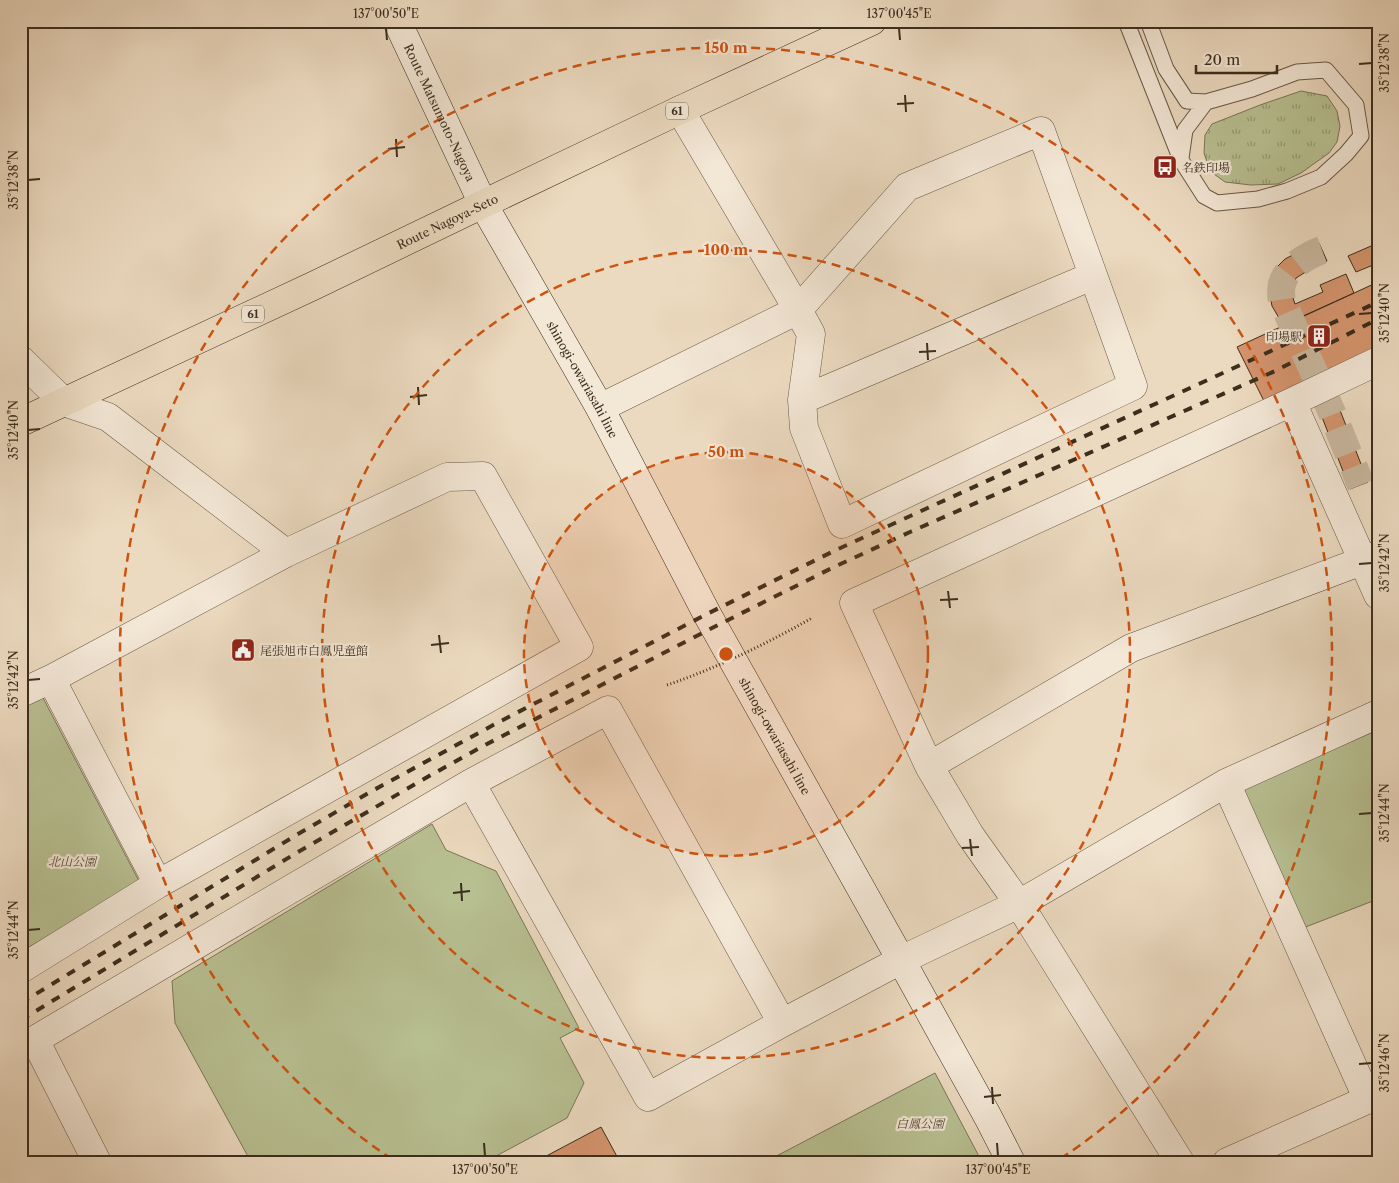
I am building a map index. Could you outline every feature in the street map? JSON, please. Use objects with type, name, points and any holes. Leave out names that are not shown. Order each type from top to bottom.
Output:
[{"type":"main road","name":"Route Nagoya-Seto","points":[[21,422],[872,21]]},
{"type":"street","name":"Route Matsumoto-Nagoya","points":[[397,21],[483,204]]},
{"type":"street","points":[[600,408],[798,310],[907,187],[1041,131],[1133,386],[842,524],[804,428],[802,400],[811,334],[798,310],[680,110]]},
{"type":"street","name":"shinogi-owariasahi line","points":[[483,204],[600,408],[707,614],[901,960],[1011,1162]]},
{"type":"street","points":[[802,400],[1092,276]]},
{"type":"street","points":[[21,360],[64,402],[108,417],[286,553]]},
{"type":"street","points":[[1180,1162],[1019,904],[970,835],[929,766],[854,603],[1378,361]]},
{"type":"street","points":[[1292,402],[1370,558],[1378,595]]},
{"type":"street","points":[[21,694],[286,553],[448,477],[482,476],[580,647],[158,884],[21,969]]},
{"type":"street","points":[[929,766],[1130,648],[1370,558]]},
{"type":"street","points":[[51,679],[158,884]]},
{"type":"street","points":[[97,1162],[28,1044],[471,783],[608,710],[782,1023]]},
{"type":"street","points":[[471,783],[648,1097],[901,960],[1019,904],[1226,783],[1378,714]]},
{"type":"street","points":[[1226,783],[1373,1098],[1227,1162]]},
{"type":"lane","points":[[1126,21],[1181,160],[1204,196],[1217,203],[1258,199],[1287,191],[1320,177],[1346,154],[1360,136],[1356,105],[1326,70],[1297,72],[1252,89],[1206,102],[1187,100],[1166,69],[1148,21]]},
{"type":"lane","points":[[1181,160],[1185,130],[1206,102]]},
{"type":"path","points":[[667,685],[693,677],[782,635],[812,618]]},
{"type":"green space","points":[[1301,91],[1327,96],[1337,111],[1340,126],[1337,142],[1329,153],[1301,173],[1278,184],[1251,185],[1225,182],[1210,171],[1204,153],[1205,135],[1212,124]]},
{"type":"green space","name":"北山公園","points":[[42,696],[139,881],[21,952],[21,705]]},
{"type":"green space","points":[[1378,730],[1378,899],[1303,928],[1240,788]]},
{"type":"green space","points":[[432,824],[446,850],[496,871],[579,1028],[560,1038],[584,1083],[567,1118],[485,1162],[251,1162],[175,1023],[172,981]]},
{"type":"green space","name":"白鳳公園","points":[[935,1073],[982,1162],[765,1162]]},
{"type":"building","points":[[1319,243],[1327,261],[1296,278],[1291,292],[1295,304],[1323,292],[1320,285],[1346,274],[1354,293],[1283,325],[1272,306],[1269,291],[1272,278],[1278,266],[1285,259]]},
{"type":"building","points":[[1378,243],[1378,263],[1356,272],[1348,256]]},
{"type":"building","name":"印場駅","points":[[1378,282],[1378,354],[1266,405],[1237,347]]},
{"type":"building","points":[[1338,405],[1368,482],[1350,489],[1320,412]]},
{"type":"building","points":[[601,1127],[620,1162],[535,1162]]},
{"type":"tunnel","points":[[1322,250],[1305,258],[1289,271],[1282,284],[1282,301],[1330,408],[1361,485]]},
{"type":"railway","points":[[21,1003],[372,791],[497,723],[707,614],[836,550],[1378,302]]},
{"type":"railway","points":[[21,1020],[298,852],[485,745],[834,567],[1275,371],[1378,319]]},
{"type":"place","name":"名鉄印場","points":[[1165,167]]},
{"type":"place","name":"印場駅","points":[[1319,336]]},
{"type":"place","name":"尾張旭市白鳳児童館","points":[[243,650]]}]
